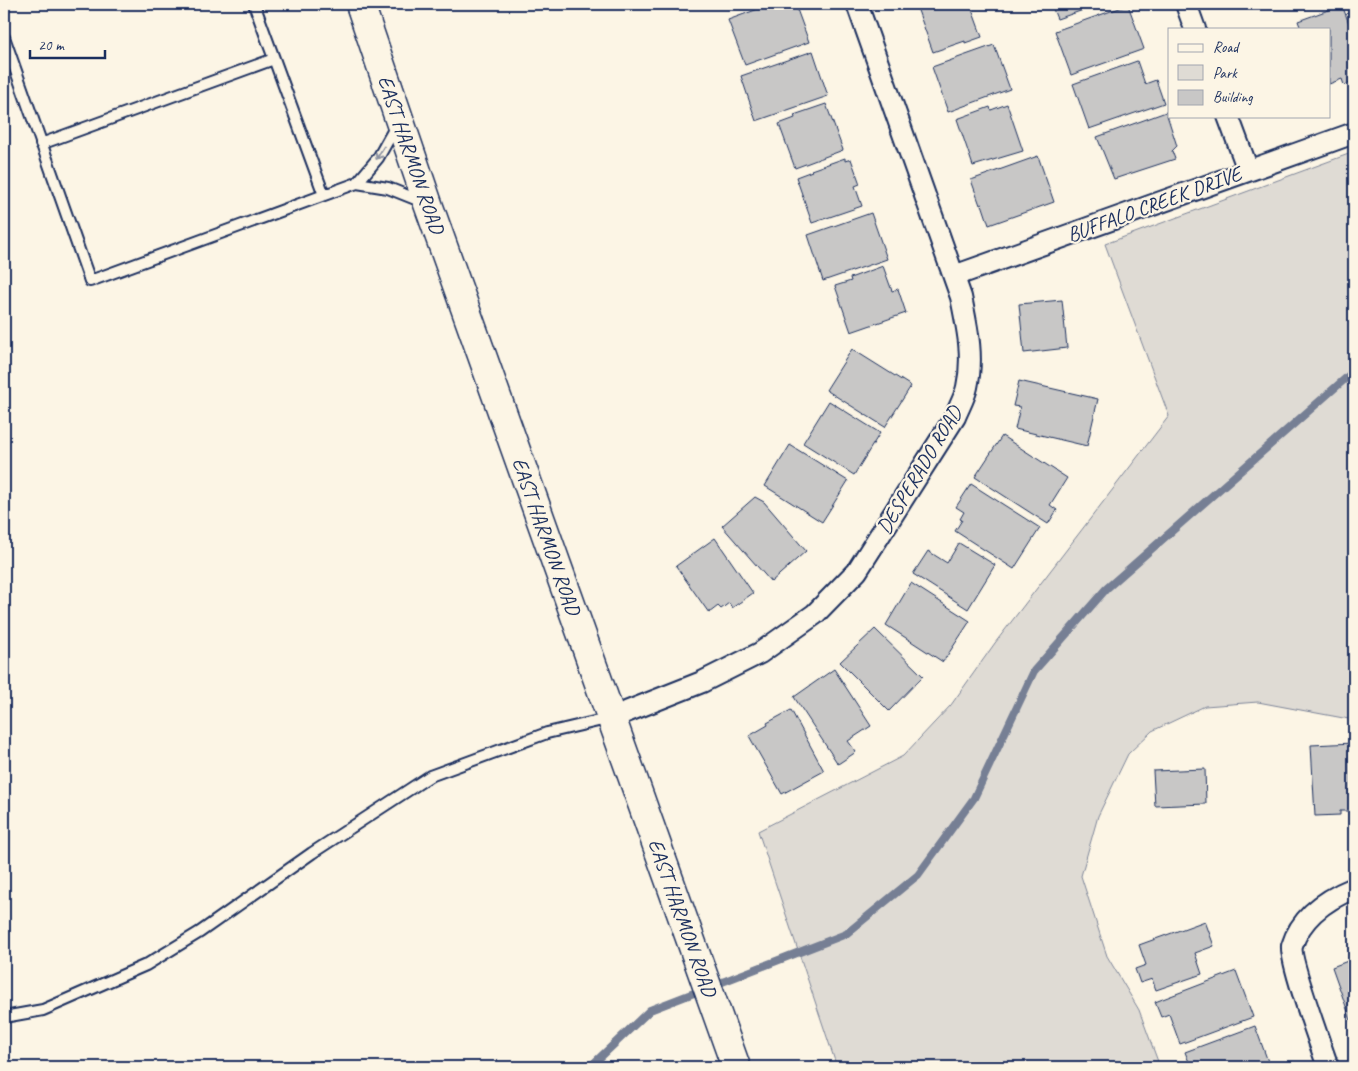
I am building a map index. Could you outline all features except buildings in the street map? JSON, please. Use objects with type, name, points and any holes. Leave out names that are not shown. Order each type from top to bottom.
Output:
[{"type":"main road","name":"EAST HARMON ROAD","points":[[360,4],[428,204],[736,1067]]},
{"type":"street","name":"DESPERADO ROAD","points":[[611,718],[702,682],[760,652],[815,614],[857,571],[955,417],[966,389],[970,365],[969,336],[961,297],[857,4]]},
{"type":"street","points":[[1186,4],[1196,28]]},
{"type":"street","points":[[1229,118],[1248,170]]},
{"type":"street","name":"BUFFALO CREEK DRIVE","points":[[954,276],[1354,133]]},
{"type":"street","points":[[1328,1067],[1299,980],[1292,948],[1301,927],[1321,905],[1354,888]]},
{"type":"lane","points":[[254,4],[324,195]]},
{"type":"lane","points":[[4,37],[90,280],[357,183],[388,188],[428,204]]},
{"type":"lane","points":[[41,144],[274,59]]},
{"type":"lane","points":[[357,183],[378,158],[399,120]]},
{"type":"lane","points":[[4,1017],[43,1010],[146,965],[200,932],[312,853],[430,776],[547,733],[611,718]]},
{"type":"green space","points":[[1354,152],[1354,720],[1258,702],[1205,706],[1152,731],[1128,754],[1098,816],[1081,876],[1107,956],[1139,1010],[1160,1067],[837,1067],[758,831],[903,756],[951,705],[995,643],[1169,416],[1105,244]]},
{"type":"waterway","points":[[590,1067],[650,1010],[846,934],[918,875],[974,798],[1034,671],[1106,589],[1354,371]]}]
